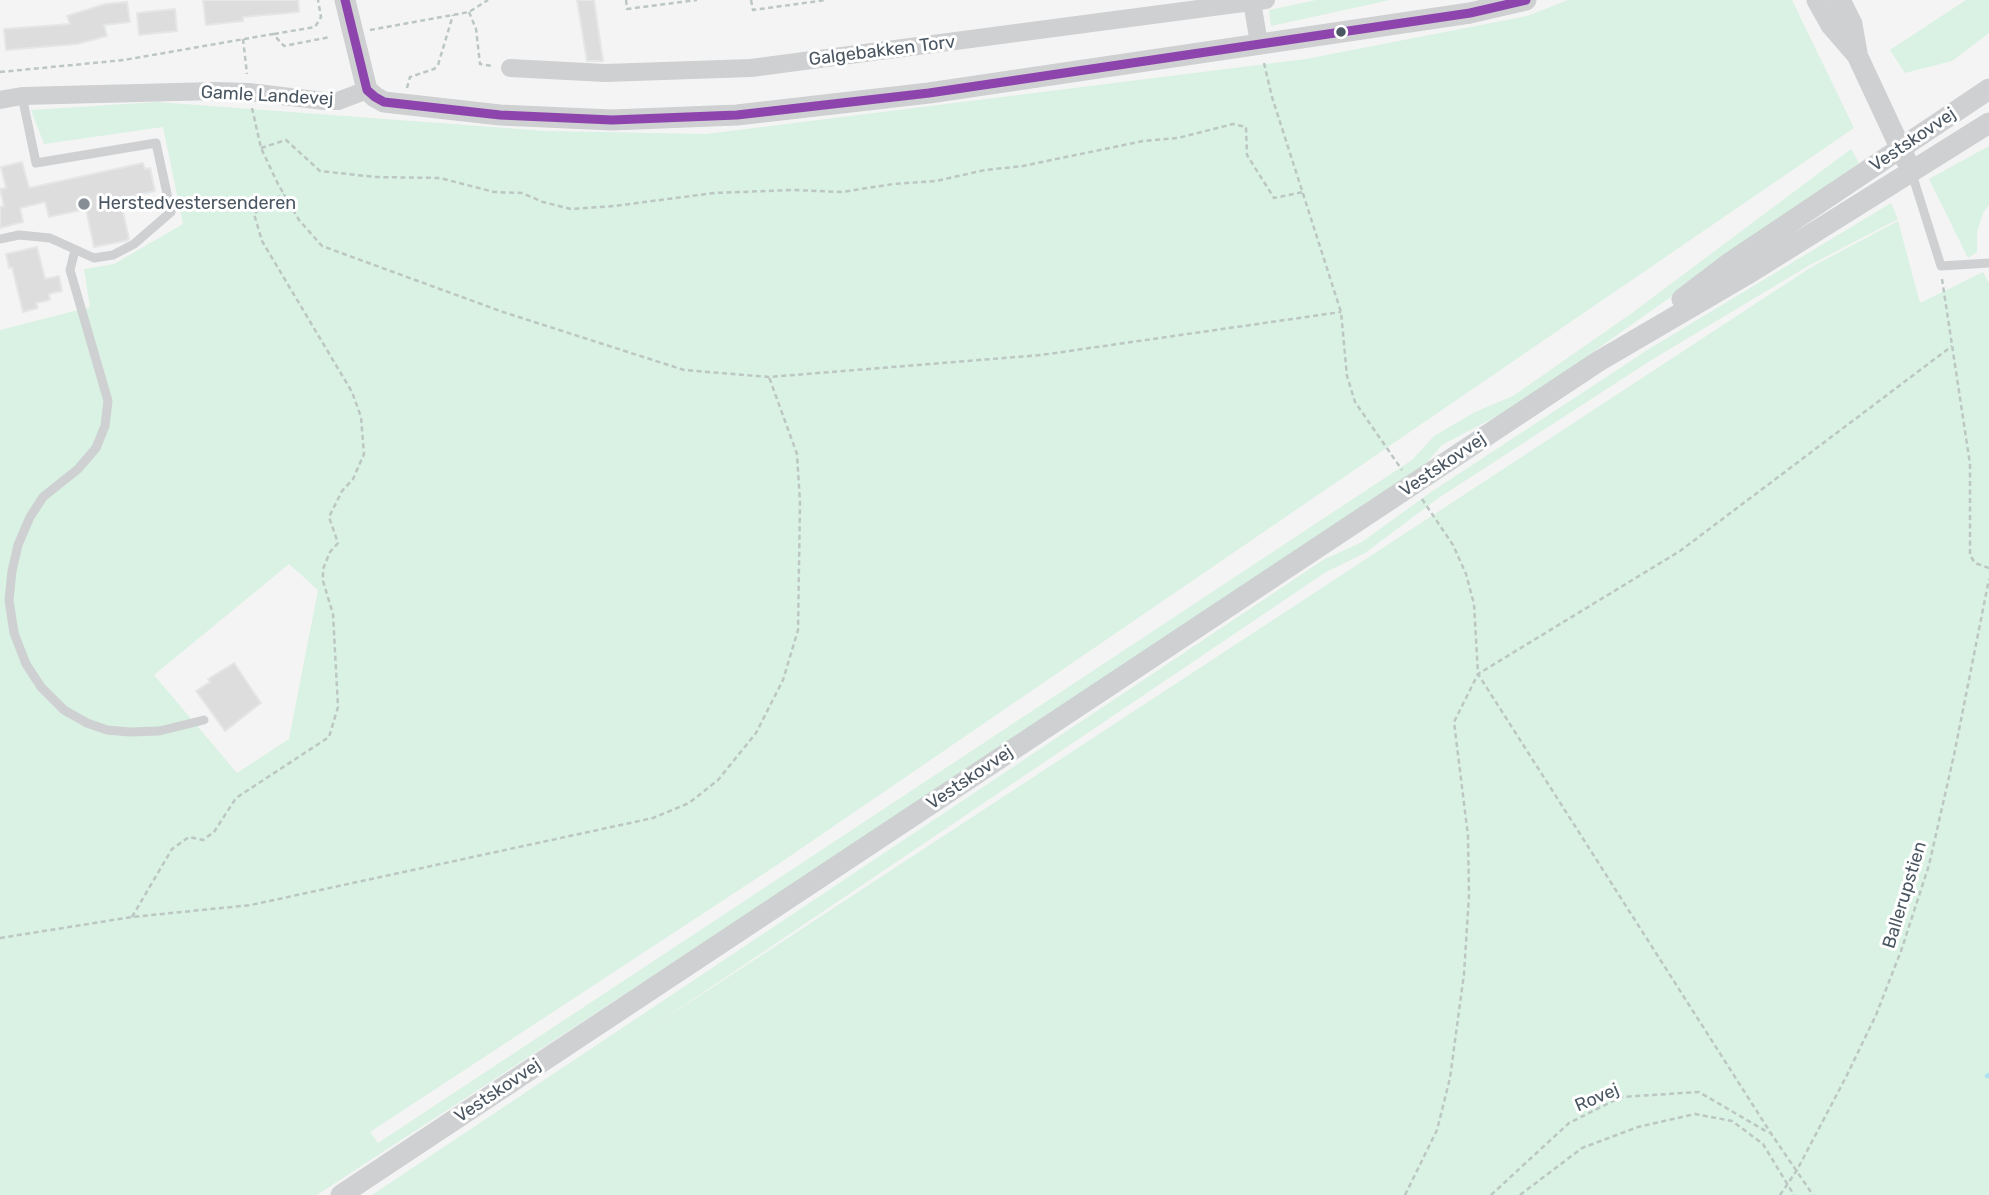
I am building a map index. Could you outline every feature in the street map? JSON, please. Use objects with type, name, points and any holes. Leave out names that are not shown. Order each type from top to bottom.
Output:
[{"type":"street","points":[[345,0],[368,90],[384,102],[500,115],[612,120],[737,115],[929,93],[1470,13],[1526,0]]},
{"type":"street","points":[[1817,0],[1831,25],[1857,55]]},
{"type":"street","points":[[1840,0],[1852,24],[1857,55],[1911,172]]},
{"type":"street","name":"Galgebakken Torv","points":[[510,68],[605,73],[751,68],[1259,1],[1259,43]]},
{"type":"street","name":"Vestskovvej","points":[[1599,362],[1728,264],[1989,89]]},
{"type":"street","name":"Gamle Landevej","points":[[0,100],[22,96],[249,92],[324,102],[338,101],[368,90]]},
{"type":"street","name":"Vestskovvej","points":[[341,1195],[1599,362],[1746,275],[1989,123]]},
{"type":"lane","points":[[0,239],[19,235],[51,238],[94,258],[113,255],[134,244],[171,212],[156,143],[36,163],[22,96]]},
{"type":"lane","points":[[1911,172],[1941,266],[1989,263]]},
{"type":"lane","points":[[75,250],[71,270],[108,401],[105,426],[96,448],[78,469],[43,497],[18,545],[9,600],[14,633],[26,664],[41,687],[64,710],[87,723],[107,730],[130,732],[172,729],[204,720]]},
{"type":"path","points":[[0,72],[124,60],[315,27],[321,17],[318,0]]},
{"type":"path","points":[[474,0],[475,8]]},
{"type":"path","points":[[370,30],[469,12],[488,0]]},
{"type":"path","points":[[626,0],[627,9],[697,0]]},
{"type":"path","points":[[751,0],[753,10],[826,0]]},
{"type":"path","points":[[469,12],[476,29],[480,64],[510,68]]},
{"type":"path","points":[[405,106],[407,81],[410,77],[434,69],[441,60],[453,15]]},
{"type":"path","points":[[273,34],[284,46],[330,37]]},
{"type":"path","points":[[243,39],[249,92],[261,148],[299,219],[322,246],[503,312],[684,370],[769,377],[1041,355],[1341,312]]},
{"type":"path","points":[[1259,43],[1272,97],[1341,312],[1347,376],[1355,402],[1405,474]]},
{"type":"path","points":[[261,148],[286,140],[320,171],[376,177],[440,178],[494,192],[522,193],[571,209],[714,193],[793,190],[842,192],[936,181],[1143,141],[1178,138],[1233,124],[1246,127],[1247,155],[1274,198],[1303,192]]},
{"type":"path","points":[[132,917],[172,849],[189,837],[203,840],[214,832],[236,798],[329,737],[338,707],[333,614],[323,581],[323,569],[330,552],[338,543],[329,517],[342,491],[353,479],[364,454],[361,417],[352,392],[262,241],[254,214],[265,204],[284,194]]},
{"type":"path","points":[[1941,266],[1970,464],[1970,555],[1975,563],[1989,568]]},
{"type":"path","points":[[1405,1195],[1437,1130],[1450,1078],[1464,975],[1469,895],[1468,836],[1454,722],[1478,674],[1680,551],[1952,346]]},
{"type":"path","points":[[0,938],[132,917],[251,905],[653,818],[689,803],[718,780],[757,733],[783,680],[798,630],[800,502],[797,454],[769,377]]},
{"type":"path","points":[[1420,497],[1453,545],[1466,574],[1474,604],[1478,674],[1813,1195]]},
{"type":"path","name":"Ballerupstien","points":[[1780,1195],[1797,1170],[1876,1015],[1901,951],[1929,865],[1989,579]]},
{"type":"path","name":"Rovej","points":[[1490,1195],[1569,1123],[1621,1097],[1699,1093],[1772,1135]]},
{"type":"path","points":[[1520,1195],[1583,1148],[1638,1127],[1695,1114],[1732,1121],[1763,1144],[1794,1195]]},
{"type":"green space","points":[[1316,0],[1390,0],[1271,26],[1269,10]]},
{"type":"green space","points":[[1568,0],[1792,0],[1854,128],[777,865],[370,1132],[378,1143],[1412,460],[1434,436],[1475,412],[1513,396],[1632,313],[1851,149],[1859,163],[1520,404],[1442,445],[1419,471],[317,1195],[0,1195],[0,330],[90,307],[84,269],[114,264],[183,224],[163,127],[44,144],[31,110],[157,102],[546,131],[706,134],[1306,59],[1527,16]],"holes":[[[289,564],[318,590],[289,739],[237,773],[154,675]]]},
{"type":"green space","points":[[1966,0],[1989,0],[1989,33],[1952,61],[1905,73],[1890,50]]},
{"type":"green space","points":[[1989,146],[1989,205],[1983,213],[1977,232],[1977,252],[1968,258],[1929,179]]},
{"type":"green space","points":[[1891,203],[1898,219],[1808,266],[1653,359],[1437,499],[1365,553],[1326,572],[649,1029],[1813,266],[1898,221],[1920,303],[1983,272],[1989,283],[1989,1195],[372,1195],[1323,560],[1362,542],[1431,492],[1649,349]]},
{"type":"building","points":[[203,0],[298,0],[299,12],[243,17],[243,21],[206,25]]},
{"type":"building","points":[[577,0],[594,0],[603,61],[587,61]]},
{"type":"building","points":[[127,2],[130,22],[104,25],[107,36],[77,44],[6,50],[4,29],[70,24],[67,16],[105,4]]},
{"type":"building","points":[[175,9],[177,31],[139,35],[137,13]]},
{"type":"building","name":"Herstedvestersenderen","points":[[22,162],[29,188],[143,163],[145,169],[150,168],[155,191],[120,199],[129,239],[125,241],[94,247],[86,209],[49,217],[45,202],[20,208],[23,222],[0,228],[0,207],[4,206],[0,189],[6,188],[1,167]]},
{"type":"building","points":[[37,247],[45,279],[59,276],[62,291],[49,294],[50,300],[36,303],[38,308],[23,312],[12,267],[9,268],[6,254]]},
{"type":"building","points":[[234,663],[261,703],[225,731],[196,691],[210,682],[208,679]]},
{"type":"transit line","points":[[345,0],[367,90],[384,102],[500,115],[612,120],[737,115],[929,93],[1470,13],[1526,0]]},
{"type":"place","name":"Herstedvestersenderen","points":[[84,204]]}]
